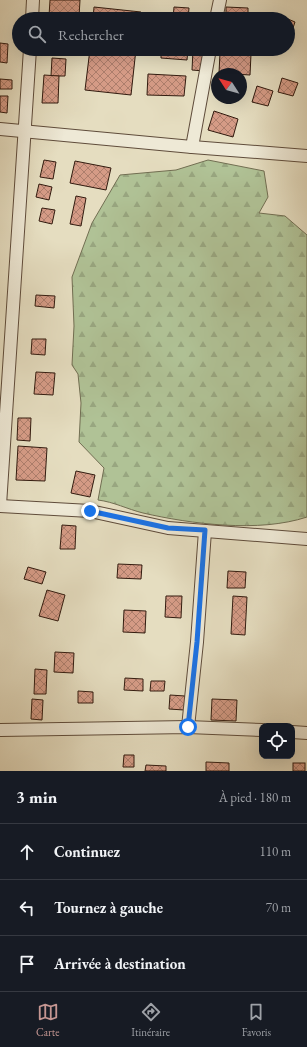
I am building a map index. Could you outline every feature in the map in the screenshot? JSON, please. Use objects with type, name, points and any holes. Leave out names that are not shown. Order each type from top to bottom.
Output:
[{"type":"street","points":[[32,12],[33,0]]},
{"type":"street","points":[[217,12],[220,0]]},
{"type":"street","points":[[29,56],[0,506],[90,511],[168,528],[307,539]]},
{"type":"street","points":[[192,147],[209,56]]},
{"type":"street","points":[[0,129],[307,156]]},
{"type":"street","points":[[188,727],[197,642],[205,530]]},
{"type":"street","points":[[0,730],[188,727],[259,730]]},
{"type":"street","points":[[295,732],[307,733]]},
{"type":"green space","points":[[208,160],[264,171],[268,197],[259,213],[285,216],[307,235],[307,517],[288,522],[247,526],[182,521],[143,513],[110,502],[98,500],[104,468],[79,442],[81,403],[78,374],[72,365],[74,326],[72,277],[92,223],[120,175],[176,170]]},
{"type":"building","points":[[50,0],[80,0],[79,12],[49,12]]},
{"type":"building","points":[[94,7],[141,12],[94,12]]},
{"type":"building","points":[[174,7],[189,8],[189,12],[174,12]]},
{"type":"building","points":[[226,7],[248,8],[248,12],[226,12]]},
{"type":"building","points":[[0,43],[8,44],[7,63],[0,62]]},
{"type":"building","points":[[89,56],[135,56],[131,95],[85,90]]},
{"type":"building","points":[[161,56],[187,56],[187,60],[161,58]]},
{"type":"building","points":[[193,56],[205,56],[204,71],[192,70]]},
{"type":"building","points":[[220,56],[251,56],[250,75],[247,75],[247,68],[219,68]]},
{"type":"building","points":[[52,58],[66,59],[65,76],[51,76]]},
{"type":"building","points":[[148,74],[186,76],[184,96],[147,95]]},
{"type":"building","points":[[44,75],[59,76],[58,103],[42,103]]},
{"type":"building","points":[[282,78],[298,83],[293,96],[278,92]]},
{"type":"building","points":[[0,79],[12,80],[12,89],[0,89]]},
{"type":"building","points":[[257,86],[273,91],[268,106],[252,102]]},
{"type":"building","points":[[0,96],[8,96],[7,113],[0,112]]},
{"type":"building","points":[[214,111],[238,119],[233,137],[208,130]]},
{"type":"building","points":[[44,160],[56,162],[53,179],[40,177]]},
{"type":"building","points":[[75,161],[111,168],[106,190],[70,183]]},
{"type":"building","points":[[39,184],[52,187],[49,200],[36,197]]},
{"type":"building","points":[[76,196],[86,198],[81,226],[70,224]]},
{"type":"building","points":[[42,208],[55,210],[52,224],[39,221]]},
{"type":"building","points":[[36,295],[55,296],[54,308],[35,306]]},
{"type":"building","points":[[32,339],[46,339],[45,355],[31,354]]},
{"type":"building","points":[[36,372],[55,373],[53,395],[34,394]]},
{"type":"building","points":[[18,418],[31,418],[30,441],[17,440]]},
{"type":"building","points":[[18,446],[47,448],[45,481],[16,480]]},
{"type":"building","points":[[76,471],[95,475],[90,497],[71,493]]},
{"type":"building","points":[[62,525],[76,526],[75,549],[60,549]]},
{"type":"building","points":[[118,564],[142,565],[141,579],[117,578]]},
{"type":"building","points":[[28,567],[46,572],[42,584],[24,579]]},
{"type":"building","points":[[228,571],[246,572],[245,588],[227,588]]},
{"type":"building","points":[[47,590],[65,595],[58,621],[39,616]]},
{"type":"building","points":[[166,596],[182,596],[181,618],[165,617]]},
{"type":"building","points":[[233,596],[247,597],[245,635],[231,634]]},
{"type":"building","points":[[124,610],[146,611],[145,633],[123,632]]},
{"type":"building","points":[[55,652],[74,653],[73,673],[54,672]]},
{"type":"building","points":[[35,669],[47,670],[46,694],[34,694]]},
{"type":"building","points":[[125,678],[143,679],[143,691],[124,690]]},
{"type":"building","points":[[151,681],[165,681],[164,691],[150,691]]},
{"type":"building","points":[[78,691],[93,692],[93,703],[78,703]]},
{"type":"building","points":[[170,695],[185,696],[184,710],[169,709]]},
{"type":"building","points":[[32,699],[43,700],[42,720],[31,719]]},
{"type":"building","points":[[212,699],[237,700],[236,721],[211,720]]},
{"type":"building","points":[[124,755],[134,755],[134,767],[123,767]]},
{"type":"building","points":[[206,762],[229,763],[229,771],[206,771]]},
{"type":"building","points":[[293,763],[305,763],[305,771],[293,771]]},
{"type":"building","points":[[146,765],[166,766],[166,771],[145,771]]},
{"type":"route","points":[[90,511],[168,528],[205,530],[197,642],[188,727]]}]
